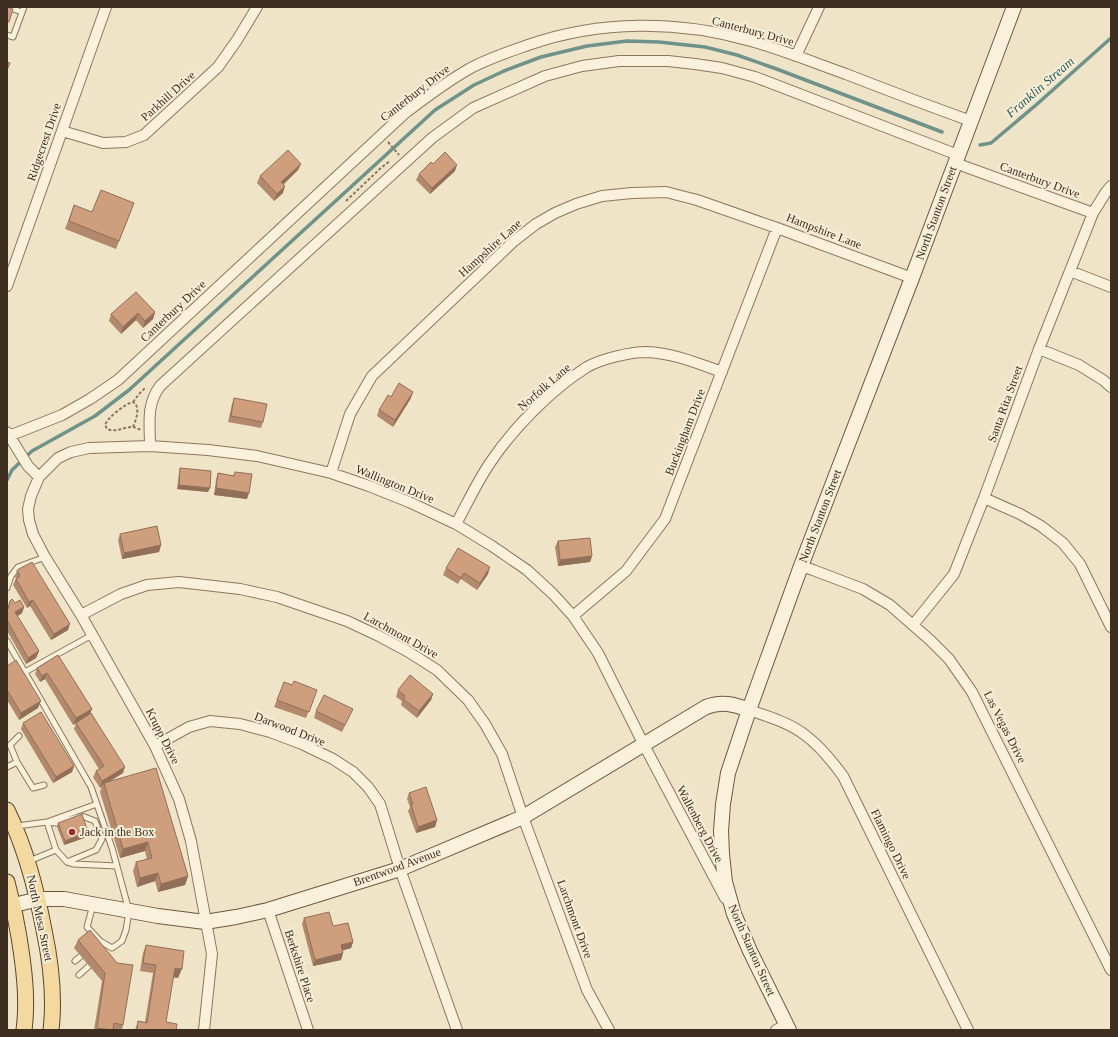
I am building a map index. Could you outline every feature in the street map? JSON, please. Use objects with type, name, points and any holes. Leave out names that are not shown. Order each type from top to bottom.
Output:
[{"type":"main road","name":"North Mesa Street","points":[[7,810],[28,862],[38,899],[47,944],[52,983],[52,1030]]},
{"type":"main road","name":"North Mesa Street","points":[[7,882],[10,907],[22,956],[26,989],[26,1017],[24,1030]]},
{"type":"street","name":"Ridgecrest Drive","points":[[7,286],[106,7]]},
{"type":"street","name":"Parkhill Drive","points":[[62,131],[103,143],[126,142],[144,135],[218,67],[237,40],[257,7]]},
{"type":"street","points":[[796,56],[819,7]]},
{"type":"street","name":"North Stanton Street","points":[[784,1028],[734,914],[725,882],[721,824],[728,773],[801,566],[1014,7]]},
{"type":"street","name":"Canterbury Drive","points":[[8,435],[62,415],[90,399],[118,380],[404,114],[437,89],[469,69],[506,53],[542,40],[574,32],[620,26],[651,25],[687,28],[723,34],[752,41],[796,56],[971,121]]},
{"type":"street","name":"Canterbury Drive","points":[[150,446],[151,404],[155,392],[160,386],[432,138],[473,108],[545,76],[582,66],[619,61],[668,61],[722,68],[754,77],[1093,213]]},
{"type":"street","name":"Santa Rita Street","points":[[913,625],[954,574],[984,498],[1039,349],[1093,213],[1111,186]]},
{"type":"street","name":"Hampshire Lane","points":[[331,473],[350,414],[372,376],[514,241],[536,224],[555,213],[576,204],[602,196],[666,192],[697,200],[912,278]]},
{"type":"street","name":"Buckingham Drive","points":[[573,616],[626,571],[665,519],[777,228]]},
{"type":"street","points":[[1070,271],[1111,288]]},
{"type":"street","points":[[1039,349],[1079,365],[1103,380],[1111,387]]},
{"type":"street","name":"Norfolk Lane","points":[[456,524],[490,463],[508,438],[560,387],[588,366],[615,356],[645,352],[674,356],[722,372]]},
{"type":"street","points":[[8,435],[28,466],[39,477]]},
{"type":"street","name":"Wallington Drive","points":[[39,477],[58,458],[71,452],[88,448],[150,446],[208,450],[257,456],[331,473],[409,502],[456,524],[492,546],[527,570],[553,594],[573,616],[598,653],[644,745]]},
{"type":"street","name":"Krupp Drive","points":[[39,477],[31,496],[28,509],[33,534],[81,615],[155,746],[179,799],[191,841],[212,954],[204,1030]]},
{"type":"street","points":[[984,498],[1020,514],[1042,526],[1063,543],[1080,564],[1111,627]]},
{"type":"street","name":"Las Vegas Drive","points":[[801,566],[863,589],[890,605],[949,659],[972,692],[1111,970]]},
{"type":"street","name":"Larchmont Drive","points":[[81,615],[121,594],[147,585],[179,582],[240,589],[277,597],[347,621],[407,651],[437,670],[468,700],[485,724],[502,754],[523,818],[587,990],[609,1030]]},
{"type":"street","name":"Brentwood Avenue","points":[[10,907],[38,899],[64,899],[158,916],[205,922],[268,910],[400,869],[523,818],[713,704],[721,703],[739,706],[749,710]]},
{"type":"street","name":"Flamingo Drive","points":[[749,710],[779,720],[805,734],[831,760],[843,776],[968,1030]]},
{"type":"street","name":"Darwood Drive","points":[[155,746],[189,727],[210,721],[240,724],[270,732],[302,744],[332,759],[353,772],[368,787],[380,804],[400,869],[457,1030]]},
{"type":"street","name":"Wallenberg Drive","points":[[644,745],[734,914]]},
{"type":"street","name":"Berkshire Place","points":[[268,910],[308,1030]]},
{"type":"lane","points":[[7,7],[23,10],[13,37],[7,35]]},
{"type":"lane","points":[[7,588],[11,576],[18,567],[45,556]]},
{"type":"lane","points":[[24,672],[92,635]]},
{"type":"lane","points":[[7,641],[91,787],[112,848],[129,911],[126,930],[122,941],[106,952]]},
{"type":"lane","points":[[19,736],[10,744],[17,762],[33,788],[44,786]]},
{"type":"lane","points":[[7,767],[17,762]]},
{"type":"lane","points":[[47,822],[97,804]]},
{"type":"lane","points":[[15,827],[56,822],[82,816],[95,821],[102,839],[96,850],[67,862]]},
{"type":"lane","points":[[47,822],[56,850],[67,862],[73,864],[117,866]]},
{"type":"lane","points":[[28,862],[56,850]]},
{"type":"lane","points":[[93,905],[87,927],[99,942],[112,948]]},
{"type":"lane","points":[[75,961],[81,956]]},
{"type":"lane","points":[[79,975],[89,966]]},
{"type":"path","points":[[386,141],[399,154]]},
{"type":"path","points":[[343,204],[382,167],[393,159]]},
{"type":"path","points":[[142,431],[133,427],[114,431],[107,429],[105,425],[108,420],[126,404],[133,402],[149,384]]},
{"type":"path","points":[[133,402],[137,406],[137,416],[133,427]]},
{"type":"building","points":[[7,7],[13,9],[9,22],[7,22]]},
{"type":"building","points":[[7,62],[10,63],[7,70]]},
{"type":"building","points":[[288,150],[301,164],[281,182],[285,186],[277,194],[260,176]]},
{"type":"building","points":[[445,152],[457,165],[432,188],[419,174],[431,162],[433,164]]},
{"type":"building","points":[[101,190],[134,203],[119,241],[69,221],[74,205],[92,212]]},
{"type":"building","points":[[136,292],[155,312],[145,321],[138,313],[123,327],[111,314]]},
{"type":"building","points":[[399,383],[413,392],[395,420],[379,410],[388,395],[391,397]]},
{"type":"building","points":[[234,398],[267,404],[263,422],[231,416]]},
{"type":"building","points":[[180,468],[211,471],[210,488],[179,485]]},
{"type":"building","points":[[235,472],[252,474],[249,493],[216,488],[218,473],[234,476]]},
{"type":"building","points":[[157,526],[161,545],[124,553],[120,534]]},
{"type":"building","points":[[590,538],[592,556],[560,560],[558,541]]},
{"type":"building","points":[[458,548],[490,567],[480,583],[464,573],[461,578],[446,568]]},
{"type":"building","points":[[32,562],[70,624],[54,634],[33,600],[29,602],[16,579],[20,576],[17,570]]},
{"type":"building","points":[[12,599],[15,603],[20,600],[24,607],[15,612],[39,651],[28,658],[7,620],[7,612]]},
{"type":"building","points":[[58,655],[92,709],[76,718],[47,673],[42,676],[37,668]]},
{"type":"building","points":[[16,660],[41,701],[21,713],[7,690],[7,666]]},
{"type":"building","points":[[410,675],[433,694],[419,711],[403,699],[405,696],[398,690]]},
{"type":"building","points":[[294,681],[317,690],[309,712],[277,700],[284,682],[292,685]]},
{"type":"building","points":[[324,695],[353,709],[345,725],[316,711]]},
{"type":"building","points":[[41,712],[74,766],[56,777],[23,723]]},
{"type":"building","points":[[91,713],[125,767],[102,781],[96,771],[104,766],[76,723]]},
{"type":"building","points":[[156,768],[188,876],[161,884],[158,873],[140,878],[136,862],[152,858],[148,842],[123,849],[104,783]]},
{"type":"building","points":[[426,787],[437,820],[418,827],[409,793]]},
{"type":"building","name":"Jack in the Box","points":[[82,814],[88,832],[65,841],[58,823]]},
{"type":"building","points":[[329,912],[333,926],[348,923],[353,942],[341,945],[343,953],[315,960],[304,918]]},
{"type":"building","points":[[90,930],[117,963],[133,965],[123,1025],[114,1023],[113,1030],[97,1028],[105,973],[78,940]]},
{"type":"building","points":[[146,945],[184,951],[182,969],[175,968],[166,1022],[177,1024],[176,1030],[137,1030],[138,1021],[147,1023],[156,965],[143,963]]},
{"type":"waterway","name":"Franklin Stream","points":[[980,145],[991,143],[1111,38]]},
{"type":"waterway","points":[[7,480],[12,470],[32,451],[95,416],[129,390],[435,110],[474,85],[504,71],[541,57],[587,46],[627,41],[659,42],[705,47],[737,55],[774,68],[942,132]]},
{"type":"place","name":"Jack in the Box","points":[[72,832]]}]
